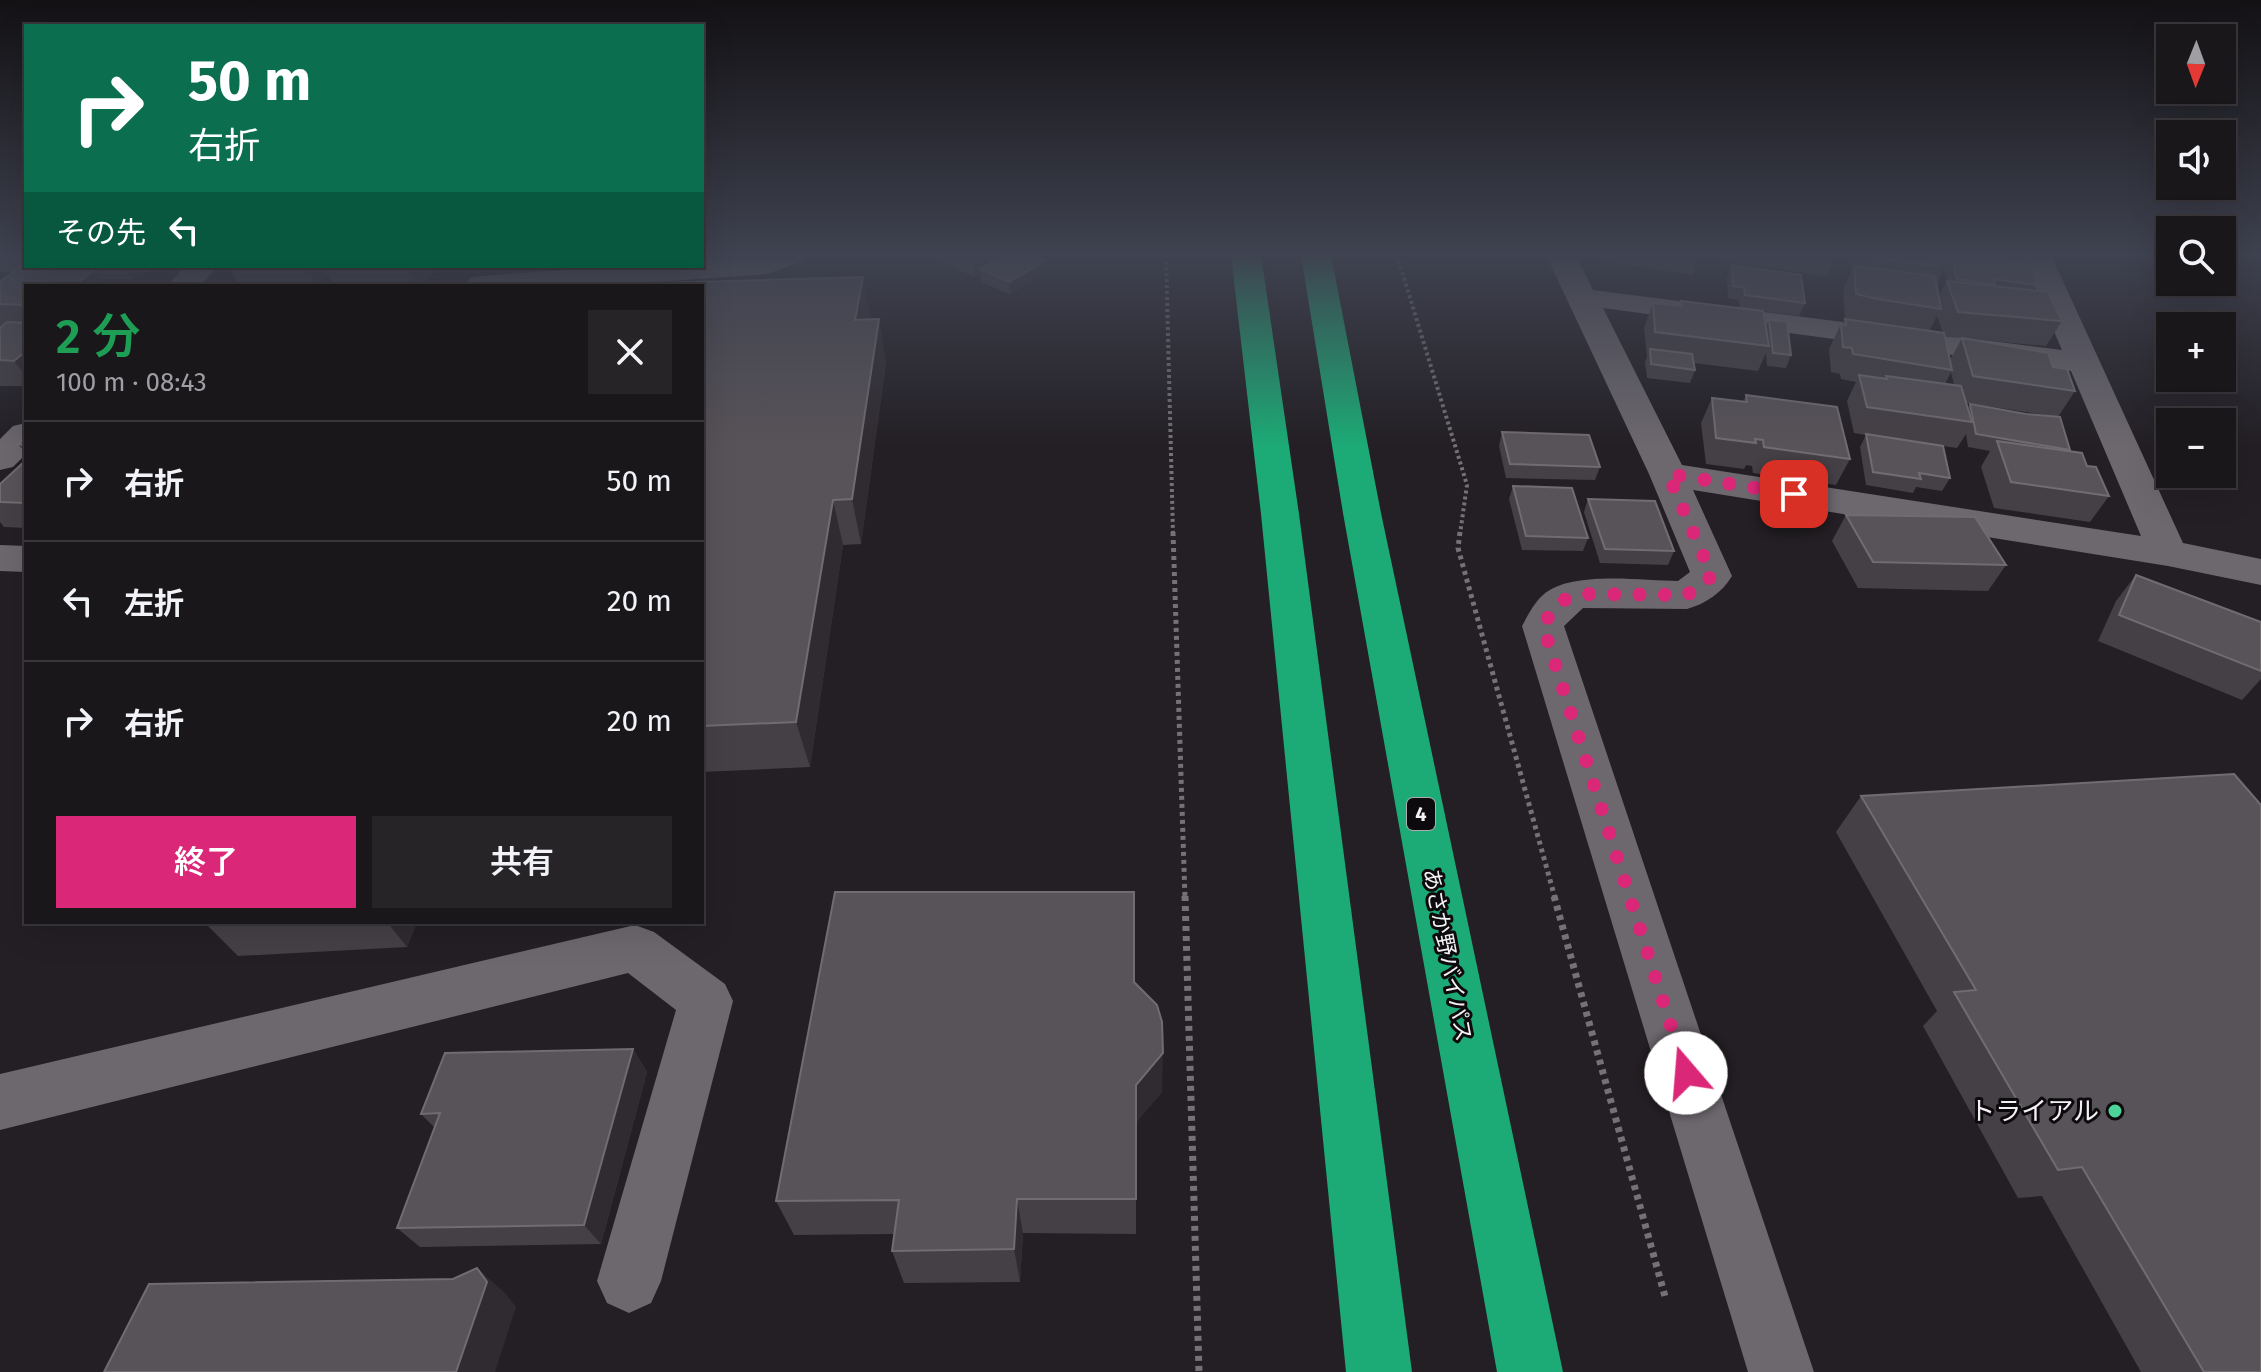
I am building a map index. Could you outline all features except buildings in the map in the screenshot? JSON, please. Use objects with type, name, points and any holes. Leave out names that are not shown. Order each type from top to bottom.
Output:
[{"type":"highway","points":[[1254,319],[1280,514],[1379,1372]]},
{"type":"highway","name":"あさか野バイパス","points":[[1328,319],[1530,1372]]},
{"type":"street","points":[[1592,319],[1668,474],[1712,576],[1687,595],[1580,594],[1567,597],[1554,606],[1543,626],[1781,1372]]},
{"type":"street","points":[[1754,319],[2083,363]]},
{"type":"street","points":[[2064,319],[2168,553]]},
{"type":"street","points":[[0,459],[24,436]]},
{"type":"street","points":[[1668,474],[2168,553],[2261,572]]},
{"type":"street","points":[[0,1102],[635,948],[706,1001],[629,1281]]},
{"type":"path","points":[[1167,319],[1171,539],[1190,1011],[1199,1372]]},
{"type":"path","points":[[1416,319],[1467,485],[1468,497],[1457,535],[1458,548],[1666,1300]]},
{"type":"place","name":"トライアル","points":[[2115,1111]]},
{"type":"route","points":[[1686,1073],[1543,626],[1554,606],[1567,597],[1580,594],[1687,595],[1712,576],[1668,474],[1794,494]]}]
